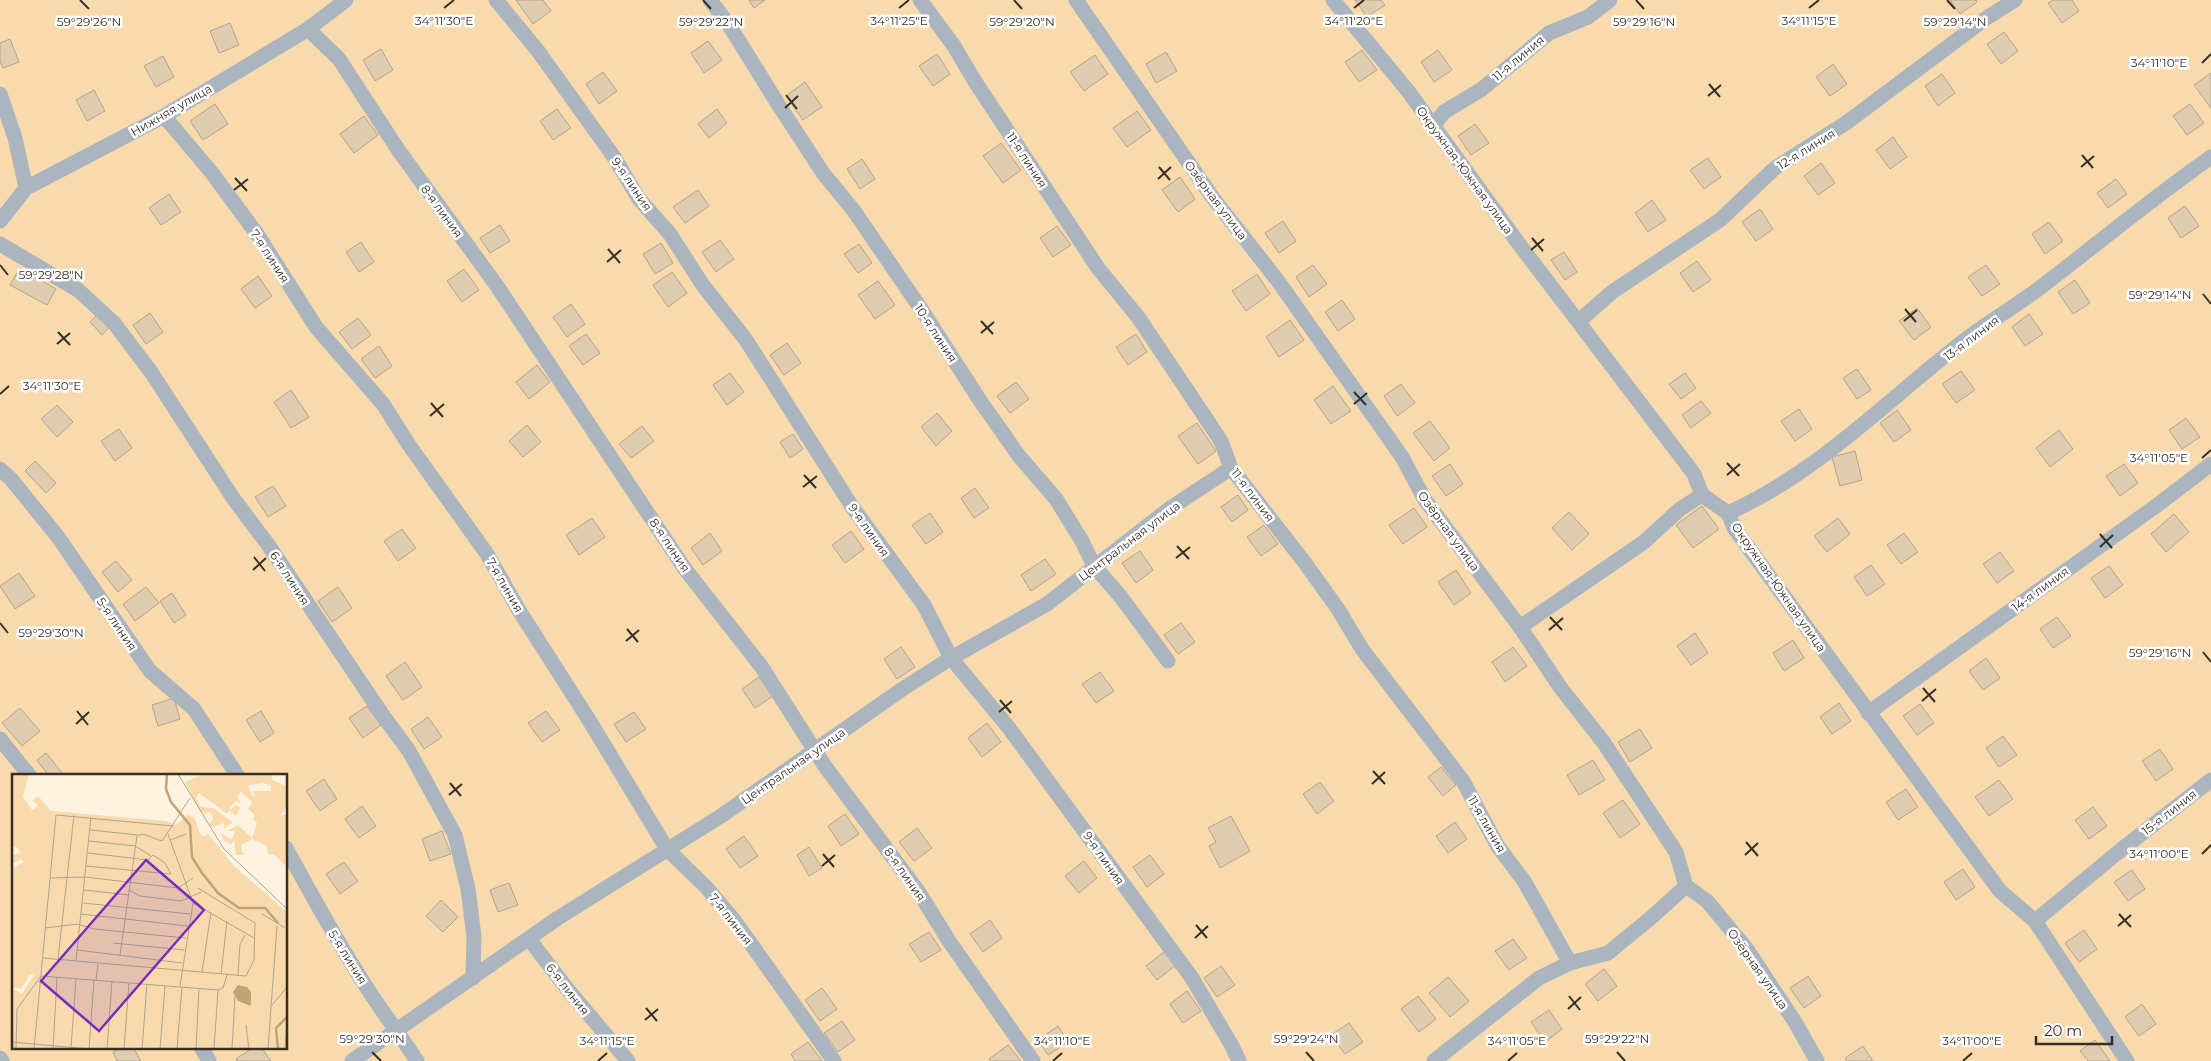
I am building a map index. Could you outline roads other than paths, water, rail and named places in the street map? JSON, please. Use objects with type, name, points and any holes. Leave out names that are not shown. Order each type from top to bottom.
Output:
[{"type":"street","name":"Нижняя улица","points":[[0,221],[26,188],[164,116],[308,29],[346,0]]},
{"type":"street","name":"9-я линия","points":[[496,0],[538,51],[614,157],[639,199],[670,234],[702,284],[746,340],[853,508],[924,605],[946,644],[951,658],[1009,728],[1186,971],[1232,1046],[1239,1061]]},
{"type":"street","name":"10-я линия","points":[[710,0],[729,24],[823,173],[854,211],[921,309],[981,402],[1019,456],[1056,499],[1082,541],[1094,566],[1122,597],[1168,661]]},
{"type":"street","name":"11-я линия","points":[[920,0],[954,46],[974,80],[1098,268],[1138,317],[1221,441],[1231,468],[1305,563],[1338,608],[1362,649],[1463,781],[1497,845],[1524,880],[1556,934],[1570,963]]},
{"type":"street","name":"Озёрная улица","points":[[1076,0],[1213,198],[1278,281],[1402,457],[1425,500],[1520,627],[1560,688],[1604,743],[1676,852],[1686,886],[1707,901],[1746,948],[1796,1022],[1817,1061]]},
{"type":"street","name":"Окружная-Южная улица","points":[[1333,0],[1408,91],[1432,126],[1694,474],[1702,495],[1728,513],[1734,528],[2000,891],[2034,921],[2127,1061]]},
{"type":"street","name":"11-я линия","points":[[1432,126],[1444,112],[1482,89],[1549,33],[1588,17],[1610,0]]},
{"type":"street","name":"12-я линия","points":[[1579,321],[1612,292],[1720,220],[1775,168],[1846,123],[1985,19],[2015,0]]},
{"type":"street","name":"8-я линия","points":[[308,29],[339,59],[399,151],[497,286],[559,377],[685,569],[761,666],[857,812],[886,847],[918,891],[949,941],[1033,1061]]},
{"type":"street","points":[[0,94],[15,138],[26,188]]},
{"type":"street","name":"7-я линия","points":[[164,116],[212,173],[257,234],[316,327],[383,404],[409,445],[487,554],[520,612],[589,720],[667,849],[706,887],[734,920],[834,1061]]},
{"type":"street","name":"13-я линия","points":[[1728,513],[1754,502],[1829,452],[1966,339],[2037,290],[2147,203],[2211,157]]},
{"type":"street","name":"6-я линия","points":[[0,244],[78,290],[114,323],[151,372],[233,498],[269,546],[384,717],[410,751],[455,835],[468,889],[474,937],[472,978]]},
{"type":"street","name":"14-я линия","points":[[1868,713],[2156,506],[2211,464]]},
{"type":"street","name":"Центральная улица","points":[[352,1061],[529,939],[721,816],[951,658],[1047,604],[1169,509],[1231,468]]},
{"type":"street","name":"5-я линия","points":[[0,470],[12,479],[58,536],[150,671],[194,709],[236,774]]},
{"type":"street","points":[[1520,627],[1644,542],[1680,509],[1702,495]]},
{"type":"street","points":[[0,739],[28,774]]},
{"type":"street","name":"15-я линия","points":[[2034,921],[2211,780]]},
{"type":"street","name":"5-я линия","points":[[288,852],[335,937],[368,990],[397,1029],[417,1061]]},
{"type":"street","points":[[1434,1061],[1540,978],[1570,963],[1608,953],[1654,916],[1686,886]]},
{"type":"street","name":"6-я линия","points":[[529,939],[568,991],[628,1061]]},
{"type":"street","points":[[202,1048],[209,1061]]}]
